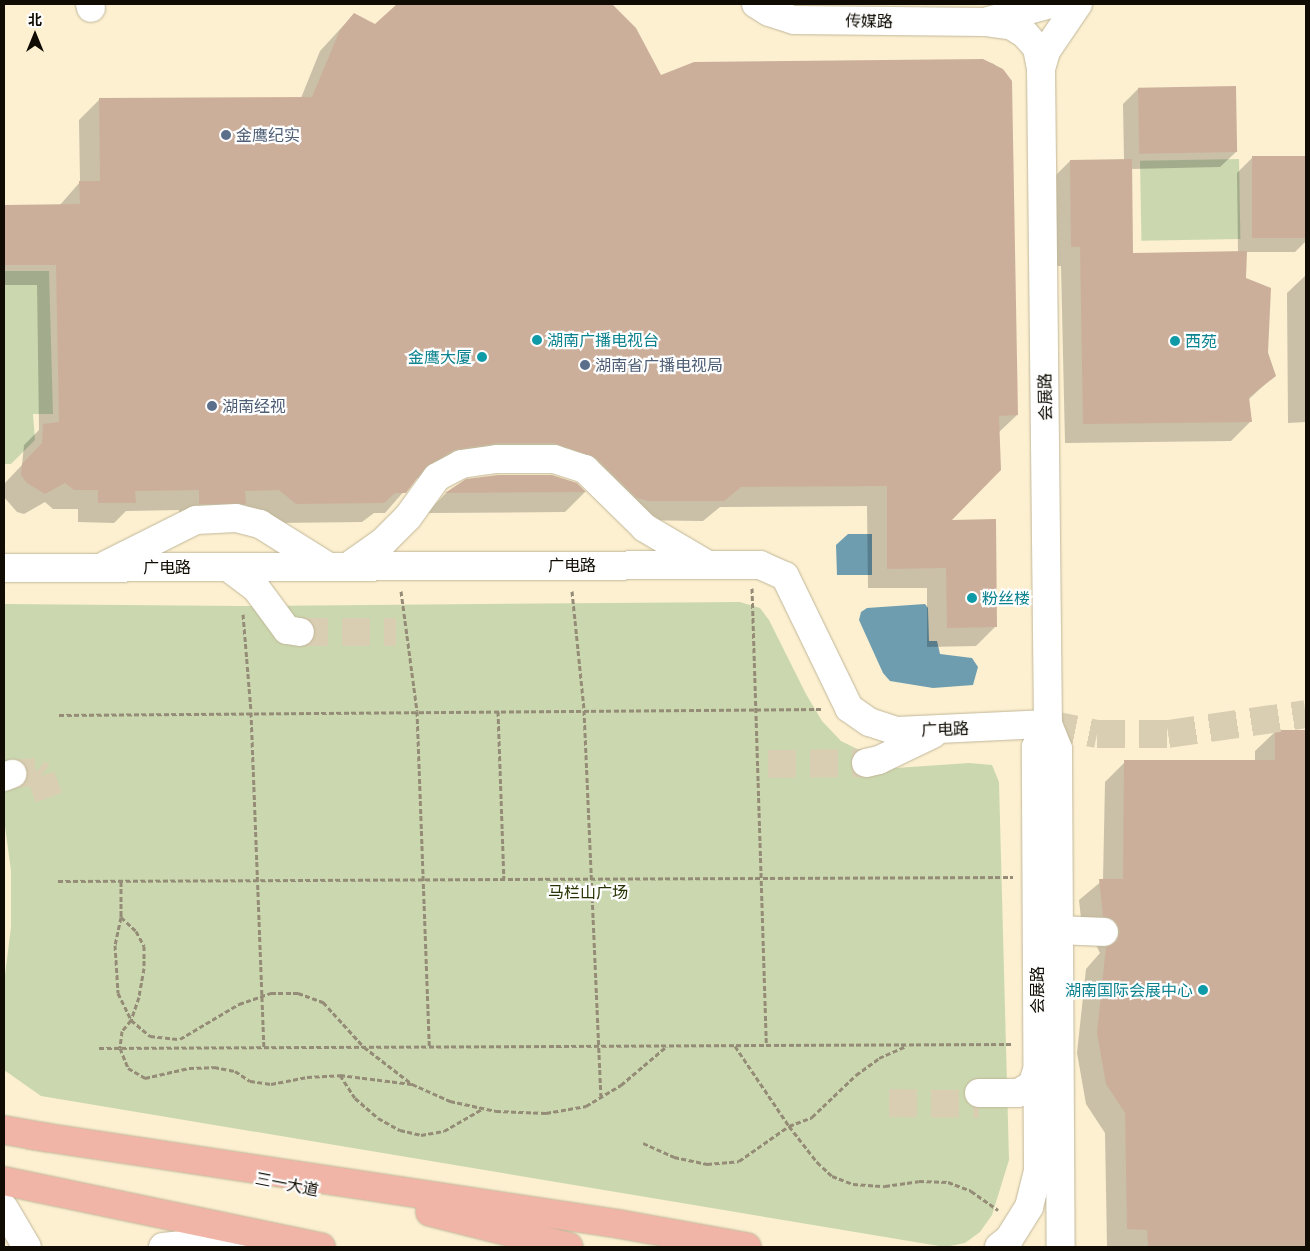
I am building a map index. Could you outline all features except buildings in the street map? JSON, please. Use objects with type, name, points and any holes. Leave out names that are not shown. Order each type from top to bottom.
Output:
[{"type":"highway","name":"三一大道","points":[[4,1130],[441,1214],[569,1247]]},
{"type":"highway","points":[[30,1135],[619,1224],[747,1247]]},
{"type":"highway","points":[[4,1181],[320,1247]]},
{"type":"street","name":"传媒路","points":[[756,4],[770,12],[794,20],[985,22]]},
{"type":"street","points":[[985,22],[1051,4]]},
{"type":"street","points":[[1041,69],[1055,36],[1078,4]]},
{"type":"street","points":[[985,22],[1012,26],[1026,34],[1037,48],[1041,69]]},
{"type":"street","name":"会展路","points":[[1041,69],[1048,724],[1058,749],[1053,930],[1061,1247]]},
{"type":"street","points":[[100,568],[196,520],[213,518],[248,520],[260,524],[338,566],[383,542],[408,516],[437,477],[461,464],[497,459],[554,459],[585,469],[645,528],[706,564]]},
{"type":"street","name":"广电路","points":[[4,568],[752,564],[773,569],[785,576],[849,708],[881,728],[943,729],[1048,724]]},
{"type":"street","points":[[228,567],[256,588],[287,630],[300,632]]},
{"type":"street","name":"会展路","points":[[999,1247],[1017,1228],[1029,1207],[1038,1172],[1037,1056],[1053,930],[1037,877],[1036,747],[1048,724]]},
{"type":"street","points":[[866,762],[879,760],[943,729]]},
{"type":"street","points":[[1053,930],[1104,932]]},
{"type":"street","points":[[1037,1056],[1032,1086],[1018,1094],[979,1099],[1021,1106],[1038,1122]]},
{"type":"street","points":[[4,1208],[27,1247]]},
{"type":"street","points":[[163,1247],[194,1244],[320,1247]]},
{"type":"path","points":[[752,564],[766,1045]]},
{"type":"path","points":[[570,565],[584,710],[601,1097]]},
{"type":"path","points":[[398,566],[417,711],[429,1047]]},
{"type":"path","points":[[242,606],[251,712],[264,1047]]},
{"type":"path","points":[[59,714],[849,708]]},
{"type":"path","points":[[498,711],[504,880]]},
{"type":"path","points":[[58,881],[1037,877]]},
{"type":"path","points":[[121,881],[121,917],[114,967],[118,993],[131,1020],[150,1036],[180,1039],[239,1004],[271,993],[298,993],[323,1002],[364,1047],[412,1084],[450,1102],[482,1108],[546,1113],[586,1106],[621,1085],[667,1046]]},
{"type":"path","points":[[121,917],[136,931],[144,946],[139,997],[131,1020],[122,1031],[120,1048],[128,1068],[145,1078],[189,1068],[214,1067],[271,1084],[307,1077],[340,1075],[412,1084]]},
{"type":"path","points":[[643,1143],[674,1157],[699,1162],[739,1161],[789,1126],[812,1118],[856,1075],[879,1058],[908,1044]]},
{"type":"path","points":[[99,1048],[908,1044],[1037,1056]]},
{"type":"path","points":[[734,1045],[789,1126],[817,1162],[832,1176],[853,1184],[885,1186],[919,1181],[948,1182],[972,1191],[1017,1228]]},
{"type":"path","points":[[340,1075],[355,1098],[378,1118],[400,1130],[421,1135],[444,1131],[482,1108]]},
{"type":"green space","points":[[1239,159],[1240,239],[1141,241],[1140,161]]},
{"type":"green space","points":[[4,271],[49,271],[53,414],[33,414],[35,440],[11,464],[4,464]]},
{"type":"green space","name":"马栏山广场","points":[[740,602],[760,608],[769,620],[806,694],[822,721],[841,741],[896,768],[969,763],[992,765],[999,782],[1009,1160],[992,1215],[980,1232],[965,1243],[945,1247],[41,1096],[4,1070],[4,983],[11,927],[11,871],[4,819],[4,604],[242,606]]},
{"type":"water","points":[[848,534],[872,534],[872,575],[837,575],[836,545]]},
{"type":"water","points":[[925,604],[928,608],[929,641],[937,641],[940,654],[972,658],[978,667],[973,685],[933,688],[890,681],[883,673],[859,620],[861,612],[867,608]]},
{"type":"tunnel","points":[[300,632],[396,632]]},
{"type":"tunnel","points":[[1048,724],[1097,734],[1168,734],[1306,714]]},
{"type":"tunnel","points":[[768,764],[866,763]]},
{"type":"tunnel","points":[[12,774],[36,772],[41,776],[49,798]]},
{"type":"tunnel","points":[[889,1103],[979,1104]]},
{"type":"place","name":"金鹰纪实","points":[[226,135]]},
{"type":"place","name":"湖南广播电视台","points":[[537,340]]},
{"type":"place","name":"西苑","points":[[1175,341]]},
{"type":"place","name":"金鹰大厦","points":[[482,357]]},
{"type":"place","name":"湖南省广播电视局","points":[[585,365]]},
{"type":"place","name":"湖南经视","points":[[212,406]]},
{"type":"place","name":"粉丝楼","points":[[972,598]]},
{"type":"place","name":"湖南国际会展中心","points":[[1203,990]]}]
